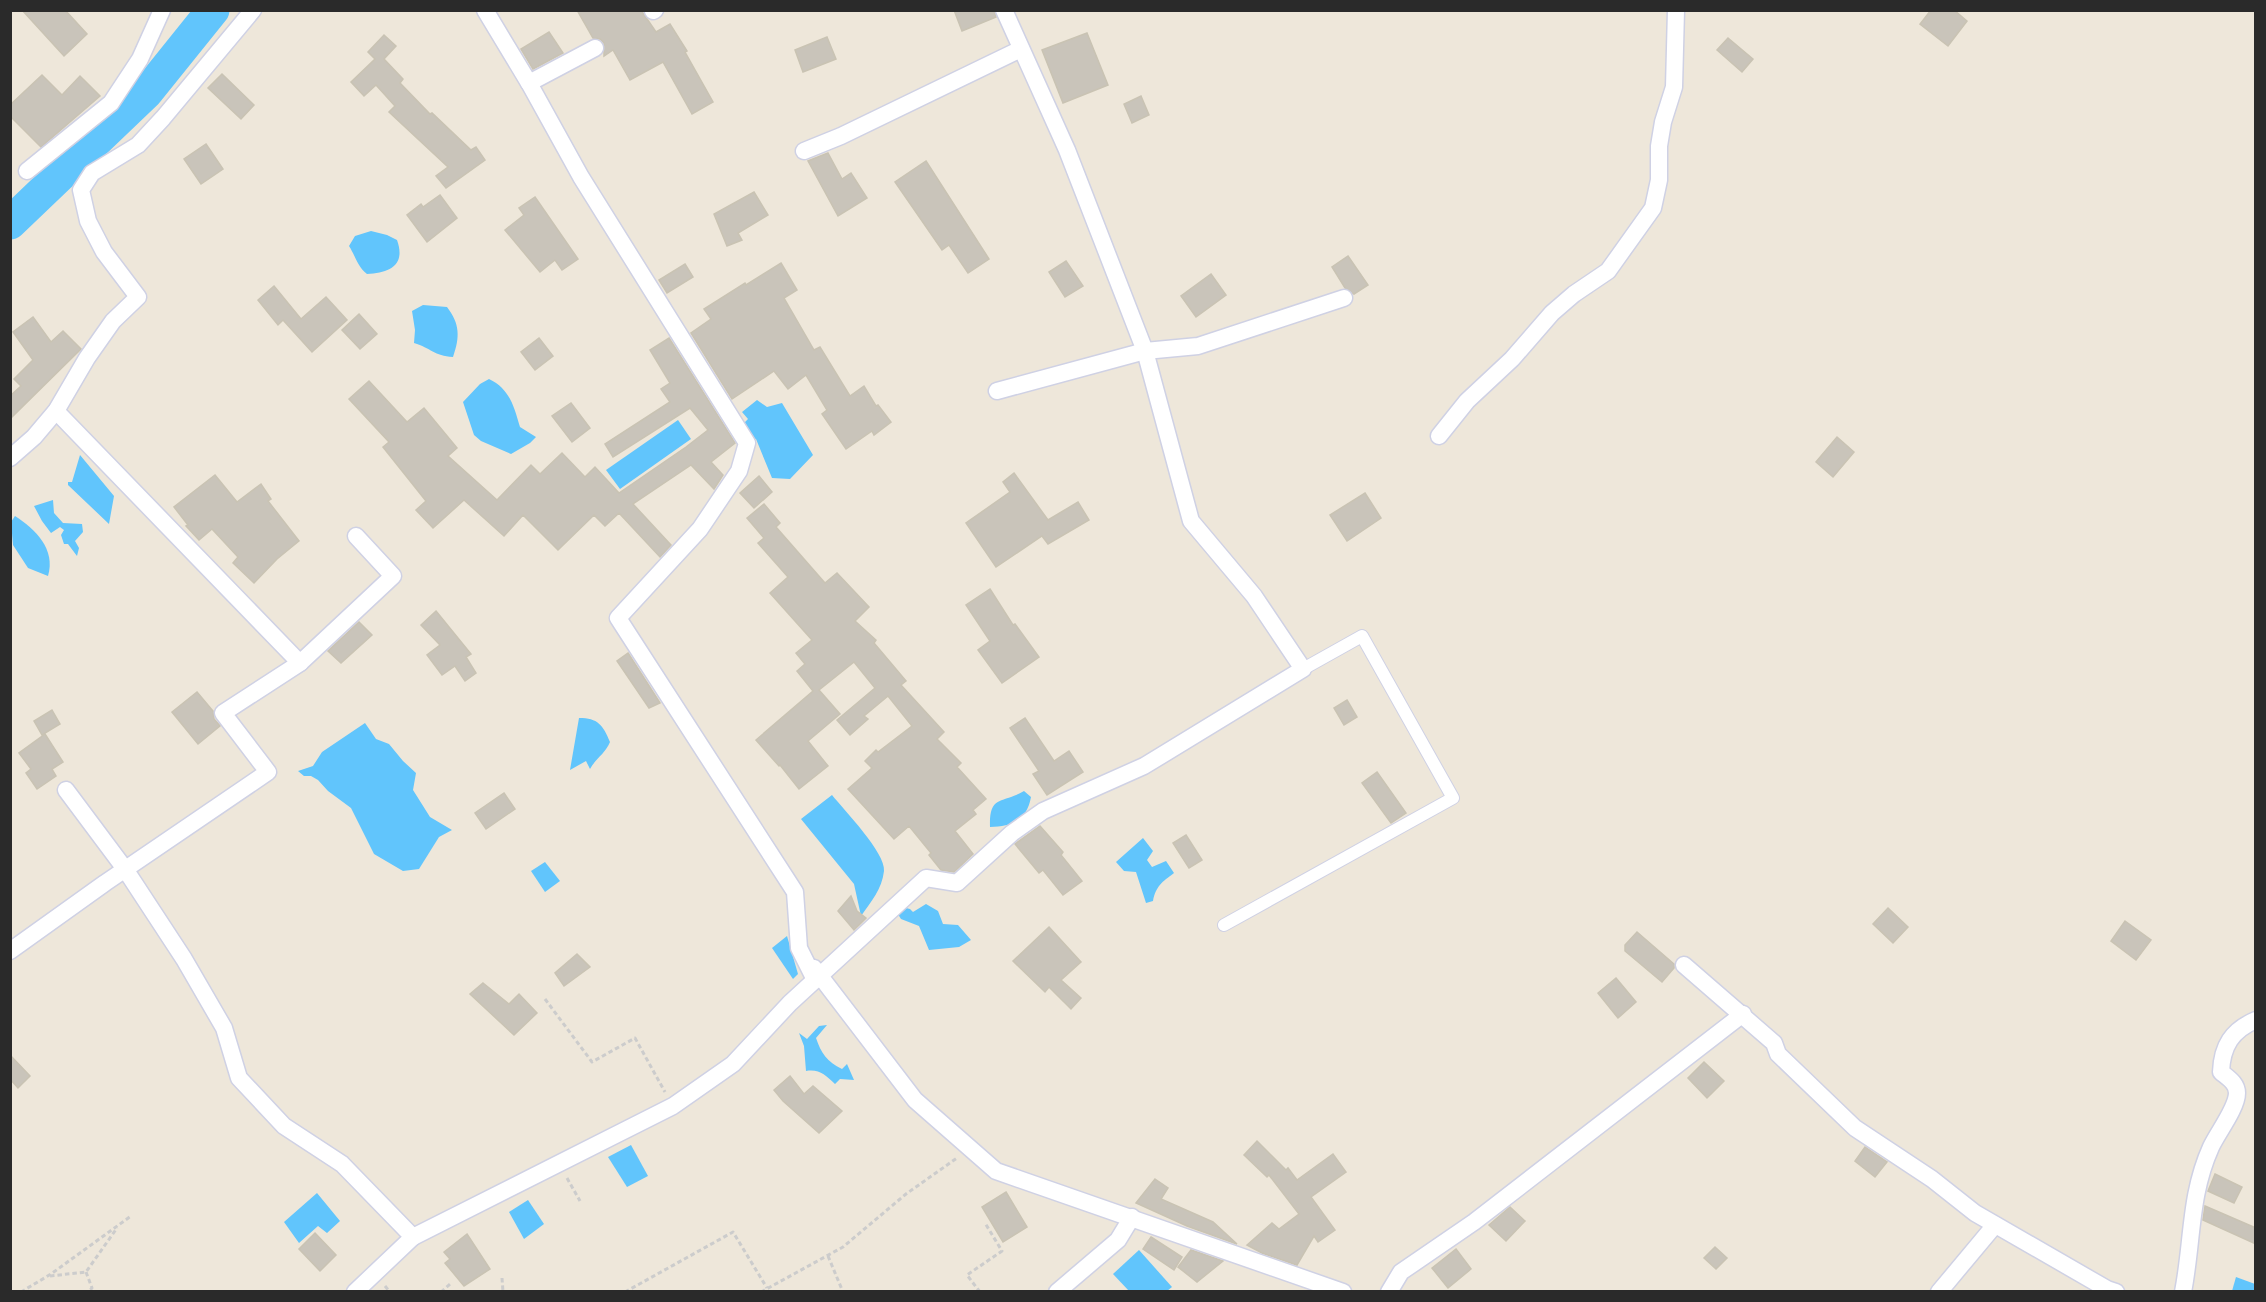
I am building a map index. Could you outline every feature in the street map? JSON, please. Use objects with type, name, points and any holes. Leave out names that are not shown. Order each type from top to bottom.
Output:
[{"type":"street","points":[[27,171],[111,103],[140,60],[162,10]]},
{"type":"street","points":[[10,458],[34,437],[56,411],[87,358],[113,321],[138,297],[104,252],[88,221],[81,190],[92,173],[138,145],[203,72],[253,10]]},
{"type":"street","points":[[485,10],[581,177],[747,443],[739,471],[700,529],[618,618],[795,892],[799,948],[817,978],[915,1100],[996,1171],[1343,1292]]},
{"type":"street","points":[[1004,10],[1067,150],[1145,351],[1191,521],[1254,596],[1303,669]]},
{"type":"street","points":[[1439,436],[1467,401],[1512,359],[1552,313],[1574,294],[1608,271],[1653,208],[1659,180],[1659,146],[1663,122],[1674,87],[1676,10]]},
{"type":"street","points":[[529,83],[595,48]]},
{"type":"street","points":[[804,151],[841,136],[1021,49]]},
{"type":"street","points":[[997,391],[1145,351],[1198,346],[1344,298]]},
{"type":"street","points":[[56,411],[300,663]]},
{"type":"street","points":[[10,951],[125,869],[268,772],[223,713],[300,663],[393,576],[356,536]]},
{"type":"street","points":[[354,1292],[412,1237],[673,1106],[733,1064],[790,1003],[926,878],[957,883],[1012,833],[1043,811],[1144,766],[1303,669],[1362,636],[1453,798],[1224,925]]},
{"type":"street","points":[[66,790],[125,869],[184,959],[224,1028],[239,1078],[284,1126],[342,1164],[412,1237]]},
{"type":"street","points":[[1684,965],[1774,1043],[1778,1054],[1854,1128],[1932,1179],[1975,1213],[2116,1292]]},
{"type":"street","points":[[1389,1292],[1401,1272],[1474,1222],[1743,1014]]},
{"type":"street","points":[[2182,1292],[2189,1257],[2189,1231],[2194,1197],[2211,1147],[2235,1104],[2237,1091],[2234,1083],[2221,1072],[2222,1056],[2239,1028],[2256,1020]]},
{"type":"street","points":[[1057,1292],[1118,1240],[1132,1217]]},
{"type":"street","points":[[1939,1292],[1995,1225]]},
{"type":"path","points":[[545,999],[592,1062],[635,1038],[673,1106]]},
{"type":"path","points":[[760,1292],[843,1247],[906,1194],[969,1147]]},
{"type":"path","points":[[560,1163],[580,1201]]},
{"type":"path","points":[[21,1292],[131,1216]]},
{"type":"path","points":[[981,1292],[967,1275],[1002,1251],[985,1223]]},
{"type":"path","points":[[47,1276],[86,1272],[120,1224]]},
{"type":"path","points":[[625,1292],[733,1232],[767,1288]]},
{"type":"path","points":[[828,1256],[843,1292]]},
{"type":"path","points":[[86,1272],[92,1288],[88,1292]]},
{"type":"path","points":[[502,1278],[504,1292]]},
{"type":"path","points":[[441,1292],[450,1284]]},
{"type":"water","points":[[371,231],[397,240],[399,256],[398,261],[389,269],[367,274],[359,265],[349,246],[355,236]]},
{"type":"water","points":[[423,305],[447,307],[451,313],[458,331],[453,357],[441,355],[414,343],[415,330],[412,311]]},
{"type":"water","points":[[489,379],[506,393],[520,427],[536,437],[511,454],[481,441],[474,435],[463,402],[480,384]]},
{"type":"water","points":[[757,400],[767,407],[782,403],[813,455],[790,479],[772,478],[756,439],[751,438],[742,425],[748,419],[742,412]]},
{"type":"water","points":[[678,420],[691,439],[620,489],[606,470]]},
{"type":"water","points":[[80,455],[114,496],[109,524],[68,485],[68,482],[72,482]]},
{"type":"water","points":[[53,500],[54,513],[63,523],[82,524],[83,532],[75,541],[79,548],[77,556],[68,544],[64,544],[61,535],[64,530],[60,527],[51,533],[34,506]]},
{"type":"water","points":[[15,516],[30,527],[42,541],[49,557],[48,576],[28,568],[13,545],[11,522]]},
{"type":"water","points":[[579,718],[591,719],[599,724],[610,742],[590,769],[586,761],[570,770]]},
{"type":"water","points":[[365,723],[376,739],[389,744],[416,773],[413,790],[430,817],[452,830],[439,837],[419,869],[403,871],[374,854],[351,808],[328,791],[318,780],[311,776],[304,776],[298,771],[313,766],[322,752]]},
{"type":"water","points":[[1024,791],[1031,797],[1022,817],[1012,824],[990,827],[990,817],[995,805]]},
{"type":"water","points":[[832,795],[872,843],[883,863],[881,884],[861,916],[854,884],[801,819]]},
{"type":"water","points":[[1143,838],[1153,851],[1147,860],[1152,867],[1166,861],[1174,873],[1160,885],[1153,901],[1146,903],[1136,872],[1124,871],[1116,862]]},
{"type":"water","points":[[545,862],[560,881],[545,892],[531,871]]},
{"type":"water","points":[[926,904],[938,911],[943,924],[958,925],[971,940],[959,947],[929,950],[919,926],[901,919],[896,911],[902,907],[913,912]]},
{"type":"water","points":[[787,936],[798,974],[793,979],[772,948]]},
{"type":"water","points":[[827,1025],[816,1038],[820,1048],[828,1060],[842,1069],[847,1064],[854,1080],[840,1079],[835,1084],[819,1072],[806,1071],[804,1046],[799,1033],[807,1039],[819,1026]]},
{"type":"water","points":[[631,1145],[648,1176],[627,1187],[608,1157]]},
{"type":"water","points":[[317,1193],[340,1221],[327,1233],[318,1226],[299,1243],[284,1222]]},
{"type":"water","points":[[528,1200],[544,1224],[524,1239],[509,1212]]},
{"type":"water","points":[[1139,1250],[1172,1287],[1167,1291],[1129,1291],[1113,1274]]},
{"type":"water","points":[[2236,1277],[2255,1284],[2255,1291],[2232,1291]]},
{"type":"building","points":[[22,10],[65,10],[87,34],[64,56]]},
{"type":"building","points":[[577,10],[641,10],[656,32],[670,24],[687,51],[685,52],[713,102],[692,114],[663,62],[630,80],[613,50],[604,56],[604,43],[600,39],[593,38]]},
{"type":"building","points":[[954,10],[994,10],[996,17],[962,31]]},
{"type":"building","points":[[1931,10],[1954,10],[1967,21],[1948,46],[1920,24]]},
{"type":"building","points":[[549,32],[563,53],[533,69],[521,49]]},
{"type":"building","points":[[1087,33],[1108,85],[1063,103],[1042,50]]},
{"type":"building","points":[[384,35],[396,46],[384,59],[403,79],[400,83],[430,114],[432,113],[471,150],[476,147],[485,160],[446,188],[436,176],[448,167],[389,112],[395,106],[376,85],[364,96],[351,82],[375,59],[368,52]]},
{"type":"building","points":[[827,37],[836,59],[803,72],[795,50]]},
{"type":"building","points":[[1728,38],[1753,59],[1742,72],[1717,50]]},
{"type":"building","points":[[222,74],[254,105],[241,119],[208,88]]},
{"type":"building","points":[[42,75],[62,95],[80,76],[100,96],[41,147],[10,116],[10,105]]},
{"type":"building","points":[[1141,96],[1149,115],[1132,123],[1124,104]]},
{"type":"building","points":[[206,144],[223,169],[201,184],[184,159]]},
{"type":"building","points":[[828,153],[842,179],[851,173],[867,198],[838,216],[808,161]]},
{"type":"building","points":[[926,161],[989,259],[968,273],[949,245],[942,250],[895,182]]},
{"type":"building","points":[[754,192],[768,215],[738,233],[742,240],[727,246],[714,214]]},
{"type":"building","points":[[440,195],[457,218],[427,242],[407,215],[421,204],[423,207]]},
{"type":"building","points":[[535,197],[578,259],[562,270],[555,260],[540,272],[505,230],[524,215],[519,208]]},
{"type":"building","points":[[1348,256],[1368,285],[1354,294],[1345,288],[1332,267]]},
{"type":"building","points":[[1066,261],[1083,286],[1065,297],[1049,272]]},
{"type":"building","points":[[781,263],[797,290],[784,298],[814,350],[820,347],[850,396],[864,386],[876,406],[878,405],[891,422],[874,435],[872,431],[846,449],[822,414],[827,410],[806,375],[788,389],[774,371],[732,399],[691,333],[711,319],[704,309]]},
{"type":"building","points":[[685,264],[693,277],[667,293],[659,280]]},
{"type":"building","points":[[1211,274],[1226,295],[1196,317],[1181,296]]},
{"type":"building","points":[[274,286],[301,319],[326,297],[347,320],[312,352],[283,320],[278,325],[258,300]]},
{"type":"building","points":[[359,314],[377,334],[360,349],[342,330]]},
{"type":"building","points":[[33,317],[51,342],[63,331],[81,349],[10,419],[10,396],[21,386],[14,379],[33,360],[13,332]]},
{"type":"building","points":[[539,338],[553,356],[535,370],[521,352]]},
{"type":"building","points":[[669,338],[735,443],[711,462],[723,475],[714,489],[691,465],[633,504],[671,545],[660,557],[619,513],[605,526],[594,515],[558,550],[523,515],[504,536],[464,500],[433,528],[416,510],[426,501],[383,447],[389,442],[349,399],[369,381],[407,422],[424,408],[457,448],[448,456],[497,500],[531,465],[540,474],[562,453],[585,477],[595,467],[619,493],[708,430],[690,408],[613,457],[605,444],[670,402],[661,389],[670,383],[650,350]]},
{"type":"building","points":[[571,403],[590,428],[572,442],[552,416]]},
{"type":"building","points":[[1837,437],[1854,452],[1833,477],[1816,462]]},
{"type":"building","points":[[1014,473],[1048,520],[1078,502],[1089,520],[1048,544],[1042,536],[996,567],[966,523],[1010,492],[1003,482]]},
{"type":"building","points":[[215,475],[237,502],[261,484],[271,499],[268,501],[299,541],[277,559],[254,583],[233,563],[238,557],[212,529],[199,540],[186,526],[188,525],[174,507]]},
{"type":"building","points":[[759,476],[772,492],[754,508],[740,493]]},
{"type":"building","points":[[1365,493],[1381,518],[1347,541],[1330,515]]},
{"type":"building","points":[[764,504],[780,523],[776,527],[825,583],[837,573],[869,607],[855,621],[876,640],[874,643],[906,681],[901,685],[944,732],[937,739],[961,763],[957,767],[986,799],[973,810],[976,814],[955,831],[973,854],[954,872],[941,870],[929,855],[931,853],[909,826],[894,839],[848,789],[872,768],[865,761],[876,750],[878,752],[912,726],[888,696],[864,716],[868,719],[850,735],[837,720],[875,688],[854,662],[819,690],[840,714],[808,741],[828,766],[799,789],[756,740],[813,691],[797,671],[805,664],[796,653],[812,640],[770,593],[788,577],[758,543],[764,538],[747,518]]},
{"type":"building","points":[[990,589],[1013,625],[1015,624],[1039,657],[1002,683],[978,650],[990,641],[966,605]]},
{"type":"building","points":[[436,611],[471,654],[466,657],[476,673],[465,681],[455,666],[442,675],[427,655],[440,645],[421,625]]},
{"type":"building","points":[[359,622],[372,635],[341,663],[328,651]]},
{"type":"building","points":[[628,653],[660,703],[649,708],[617,661]]},
{"type":"building","points":[[197,692],[213,711],[214,719],[220,726],[198,744],[172,712]]},
{"type":"building","points":[[1347,700],[1357,717],[1344,725],[1334,708]]},
{"type":"building","points":[[52,710],[60,724],[42,735],[34,721]]},
{"type":"building","points":[[1025,718],[1054,761],[1069,751],[1083,772],[1047,795],[1033,774],[1039,771],[1010,728]]},
{"type":"building","points":[[45,734],[63,762],[52,769],[56,776],[37,789],[26,773],[31,769],[19,753]]},
{"type":"building","points":[[1377,772],[1406,813],[1391,823],[1362,783]]},
{"type":"building","points":[[504,793],[515,809],[486,829],[475,813]]},
{"type":"building","points":[[1040,826],[1063,852],[1061,855],[1082,881],[1063,895],[1043,870],[1039,873],[1015,844]]},
{"type":"building","points":[[1186,835],[1202,860],[1189,868],[1173,843]]},
{"type":"building","points":[[851,896],[857,911],[866,918],[854,930],[838,911]]},
{"type":"building","points":[[1888,908],[1908,927],[1893,943],[1873,924]]},
{"type":"building","points":[[2125,921],[2151,940],[2136,960],[2111,941]]},
{"type":"building","points":[[1049,927],[1081,962],[1061,980],[1081,998],[1071,1009],[1049,987],[1045,992],[1013,961]]},
{"type":"building","points":[[1637,932],[1674,964],[1674,968],[1662,982],[1625,951],[1625,945]]},
{"type":"building","points":[[577,954],[590,967],[564,986],[555,973]]},
{"type":"building","points":[[1616,978],[1636,1002],[1618,1018],[1598,993]]},
{"type":"building","points":[[483,983],[509,1004],[519,994],[537,1013],[514,1035],[470,994]]},
{"type":"building","points":[[10,1055],[30,1076],[18,1088],[10,1079]]},
{"type":"building","points":[[1704,1062],[1724,1081],[1707,1098],[1688,1078]]},
{"type":"building","points":[[790,1076],[804,1094],[813,1086],[842,1111],[819,1133],[774,1090]]},
{"type":"building","points":[[1257,1141],[1286,1170],[1288,1168],[1297,1180],[1333,1154],[1346,1172],[1311,1197],[1335,1230],[1318,1242],[1314,1236],[1297,1265],[1262,1253],[1247,1245],[1272,1223],[1279,1229],[1299,1214],[1269,1175],[1267,1177],[1244,1155]]},
{"type":"building","points":[[1865,1147],[1887,1162],[1875,1177],[1855,1161]]},
{"type":"building","points":[[2215,1174],[2242,1187],[2234,1203],[2208,1191]]},
{"type":"building","points":[[1155,1179],[1168,1188],[1161,1199],[1213,1222],[1237,1244],[1187,1226],[1136,1203]]},
{"type":"building","points":[[1006,1192],[1027,1227],[1003,1242],[982,1207]]},
{"type":"building","points":[[2205,1206],[2256,1228],[2256,1244],[2203,1220]]},
{"type":"building","points":[[1510,1207],[1525,1221],[1506,1241],[1489,1225]]},
{"type":"building","points":[[315,1233],[336,1255],[320,1271],[299,1249]]},
{"type":"building","points":[[467,1234],[490,1269],[464,1286],[445,1263],[450,1259],[444,1252]]},
{"type":"building","points":[[1151,1237],[1182,1257],[1174,1270],[1143,1249]]},
{"type":"building","points":[[1715,1247],[1727,1258],[1716,1269],[1704,1258]]},
{"type":"building","points":[[1456,1249],[1471,1269],[1448,1288],[1432,1268]]},
{"type":"building","points":[[1191,1250],[1223,1261],[1197,1282],[1178,1267]]},
{"type":"waterway","points":[[10,223],[147,92],[213,10]]}]
